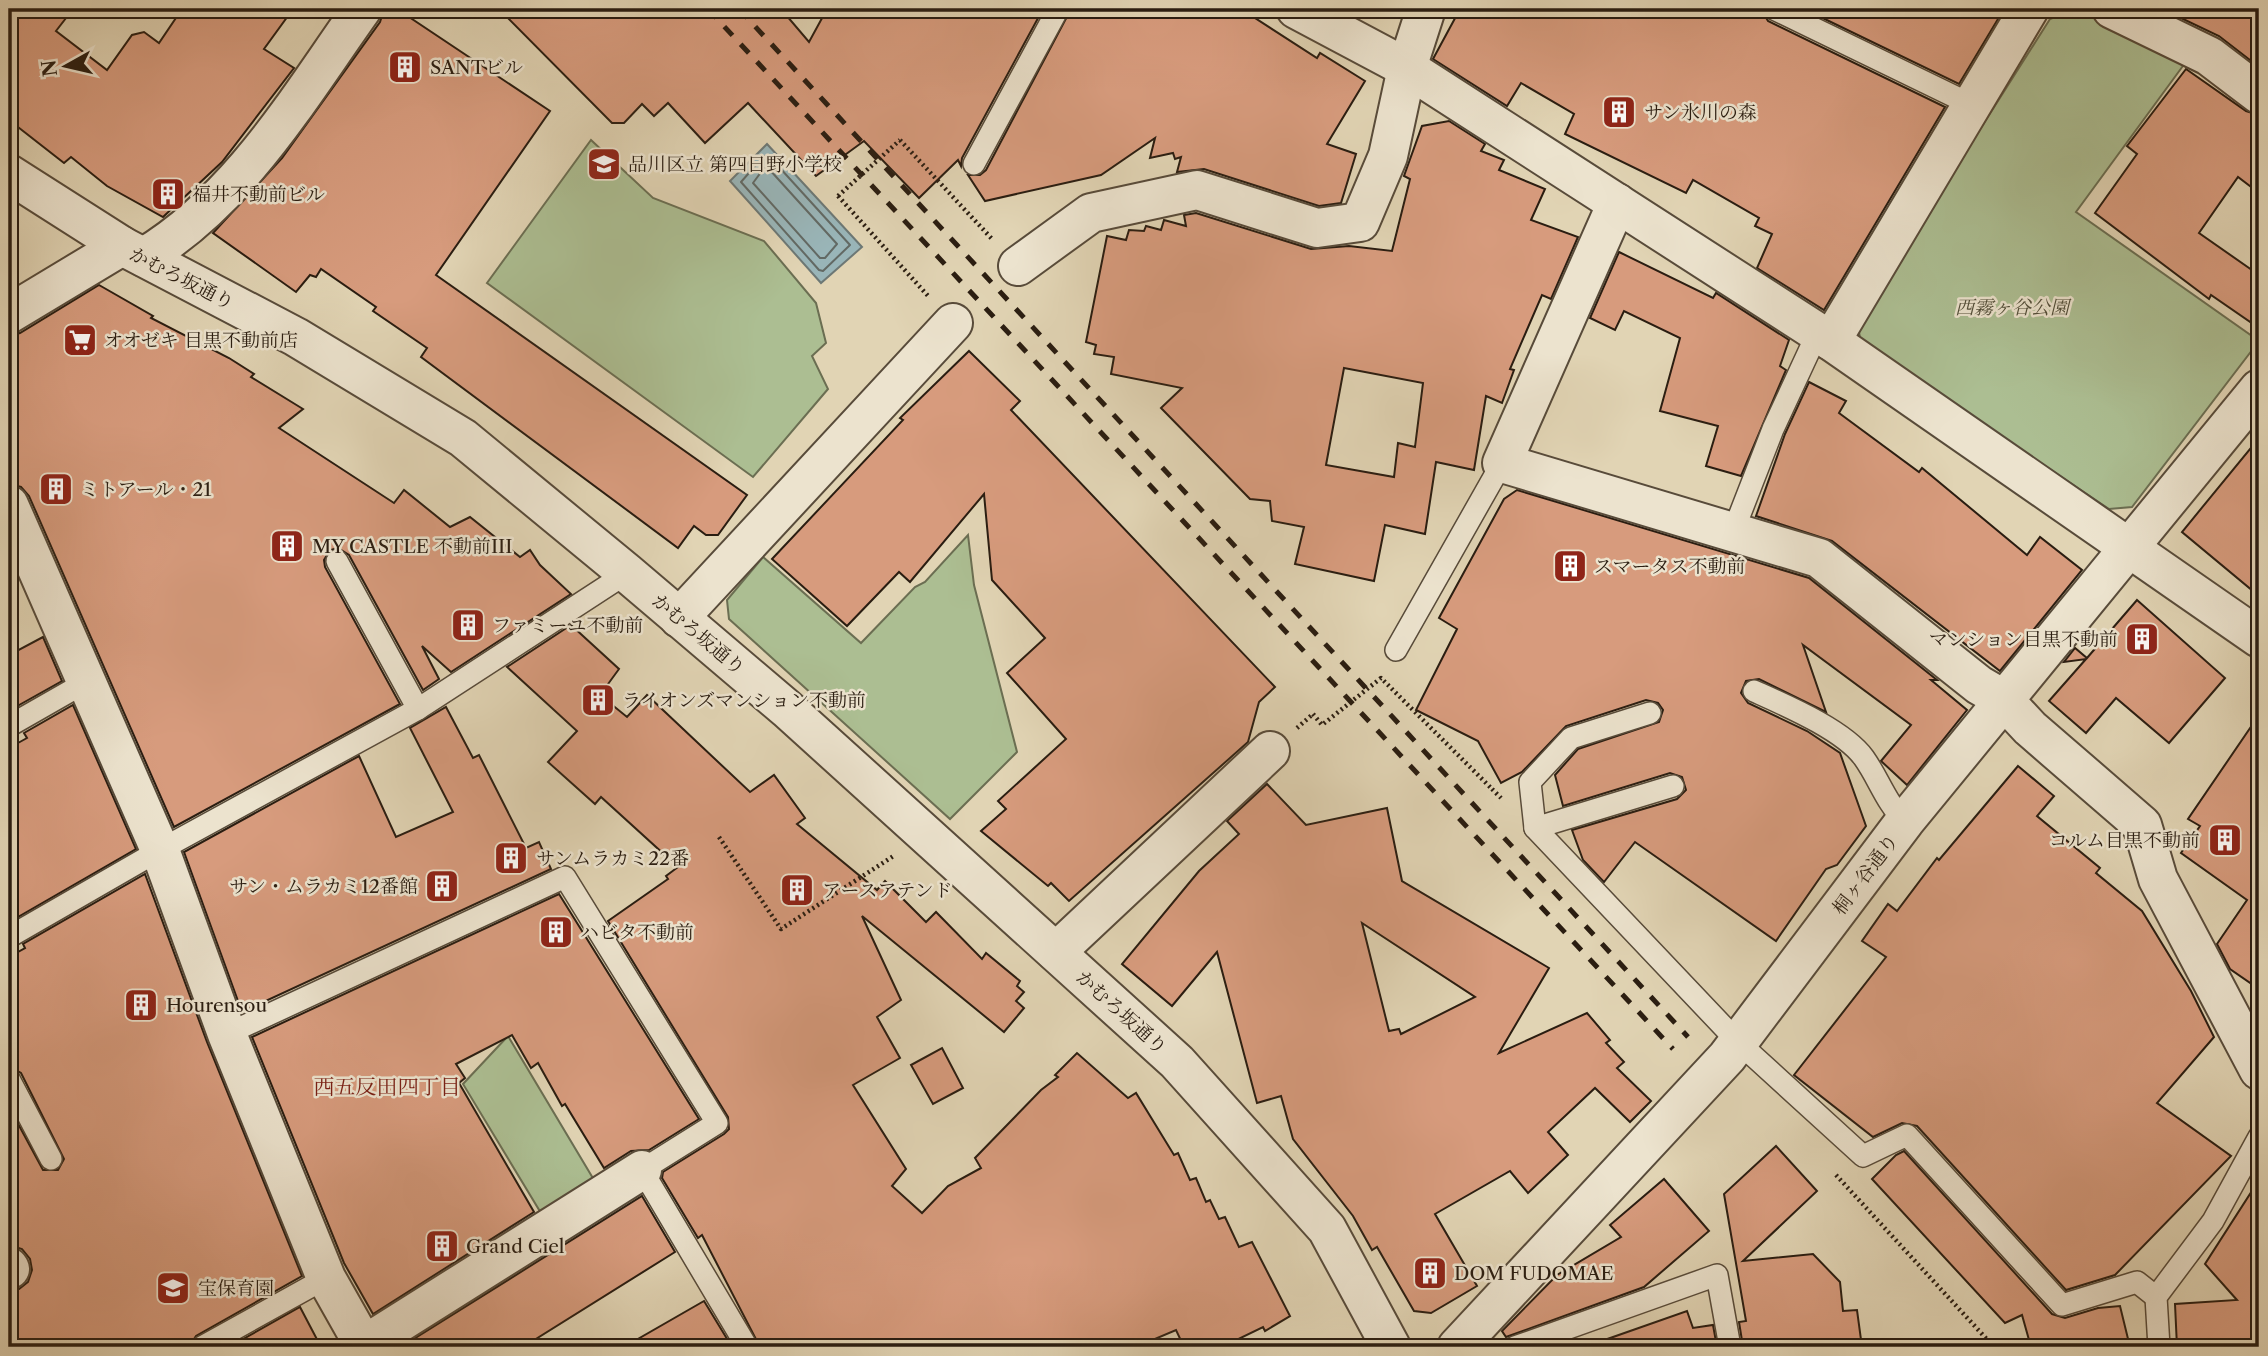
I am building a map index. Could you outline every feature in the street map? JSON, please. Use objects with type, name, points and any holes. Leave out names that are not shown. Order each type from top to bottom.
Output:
[{"type":"street","points":[[9,314],[133,252],[179,236],[249,168],[362,9]]},
{"type":"street","points":[[1296,9],[1407,68],[1824,337],[2259,638]]},
{"type":"street","points":[[1018,266],[1091,213],[1197,190],[1317,228],[1360,222],[1388,156],[1407,68],[1426,9]]},
{"type":"street","points":[[1824,337],[1972,105],[2029,9]]},
{"type":"street","points":[[2112,9],[2209,55],[2259,94]]},
{"type":"street","name":"かむろ坂通り","points":[[9,174],[133,252],[296,337],[463,438],[627,573],[787,709],[1178,1062],[1327,1229],[1391,1347]]},
{"type":"street","points":[[1617,203],[1502,463],[1819,558],[1979,685],[2003,699],[2030,728],[2142,825],[2158,879],[2259,1070]]},
{"type":"street","points":[[679,618],[953,323]]},
{"type":"street","name":"桐ヶ谷通り","points":[[1457,1347],[1630,1165],[1738,1042],[1905,821],[2259,389]]},
{"type":"street","points":[[9,505],[160,850],[227,1034],[327,1278],[365,1346],[642,1170]]},
{"type":"street","points":[[1056,952],[1270,751]]},
{"type":"lane","points":[[974,164],[1058,9]]},
{"type":"lane","points":[[1774,9],[1972,105]]},
{"type":"lane","points":[[1733,532],[1773,429],[1824,337]]},
{"type":"lane","points":[[1396,650],[1502,463]]},
{"type":"lane","points":[[337,561],[418,709]]},
{"type":"lane","points":[[9,937],[160,850],[418,709],[627,573]]},
{"type":"lane","points":[[9,726],[86,682]]},
{"type":"lane","points":[[1754,691],[1808,715],[1863,756],[1894,810],[1905,821]]},
{"type":"lane","points":[[1650,713],[1572,738],[1530,782],[1535,828],[1738,1042],[1863,1156],[1907,1135],[2062,1305],[2137,1282],[2156,1297]]},
{"type":"lane","points":[[1535,828],[1673,786]]},
{"type":"lane","points":[[227,1034],[565,877],[717,1123],[642,1170],[747,1347]]},
{"type":"lane","points":[[9,1079],[51,1159]]},
{"type":"lane","points":[[2159,1347],[2156,1297],[2213,1222],[2259,1137]]},
{"type":"lane","points":[[1515,1347],[1717,1275],[1730,1347]]},
{"type":"lane","points":[[202,1347],[327,1278]]},
{"type":"path","points":[[953,323],[838,196],[900,140],[1018,266]]},
{"type":"path","points":[[1313,714],[1322,725],[1381,678],[1492,789]]},
{"type":"path","points":[[719,837],[781,929],[924,835]]},
{"type":"path","points":[[1828,1167],[1994,1347]]},
{"type":"green space","name":"西霧ヶ谷公園","points":[[2076,9],[2188,59],[2076,212],[2259,341],[2132,507],[2109,509],[1861,342],[1857,323],[2050,19]]},
{"type":"green space","points":[[591,140],[653,198],[764,241],[816,303],[826,343],[812,356],[828,389],[753,477],[487,283]]},
{"type":"green space","points":[[968,535],[974,585],[1017,752],[950,819],[729,619],[727,600],[763,557],[861,643],[915,587],[925,582]]},
{"type":"green space","points":[[508,1036],[597,1185],[544,1218],[463,1084]]},
{"type":"water","points":[[767,144],[862,247],[821,283],[730,181]]},
{"type":"building","points":[[9,9],[73,9],[56,31],[107,70],[132,35],[144,32],[159,43],[182,9],[293,9],[264,49],[294,68],[222,162],[163,217],[107,186],[71,157],[64,163],[9,120]]},
{"type":"building","points":[[384,9],[397,9],[550,111],[436,275],[747,495],[718,535],[706,535],[694,526],[678,548],[421,357],[427,348],[373,311],[376,307],[321,269],[316,277],[310,275],[296,292],[213,233],[282,158],[380,22]]},
{"type":"building","points":[[499,9],[781,9],[809,42],[827,9],[1043,9],[962,158],[961,166],[958,160],[919,198],[864,141],[816,176],[748,103],[705,143],[668,103],[654,116],[642,104],[624,123],[612,123]]},
{"type":"building","points":[[1071,9],[1241,9],[1317,58],[1320,53],[1365,81],[1327,144],[1356,154],[1341,203],[1319,206],[1204,169],[1177,172],[1181,157],[1175,159],[1173,153],[1150,158],[1155,138],[1101,175],[985,201],[968,175],[980,175],[986,170]]},
{"type":"building","points":[[1460,9],[1761,9],[1768,21],[1945,107],[1824,310],[1757,268],[1772,234],[1755,226],[1759,218],[1693,180],[1686,193],[1565,134],[1574,114],[1521,83],[1507,106],[1433,59]]},
{"type":"building","points":[[1804,9],[2004,9],[1959,84]]},
{"type":"building","points":[[2162,9],[2241,9],[2259,22],[2259,67],[2219,36]]},
{"type":"building","points":[[2186,69],[2246,111],[2259,115],[2259,193],[2238,177],[2199,233],[2259,275],[2259,328],[2211,295],[2209,299],[2095,213],[2137,154],[2127,146]]},
{"type":"building","points":[[1449,121],[1485,144],[1481,151],[1504,160],[1499,170],[1545,189],[1531,220],[1578,237],[1551,299],[1542,295],[1510,369],[1514,370],[1502,403],[1486,396],[1474,470],[1436,462],[1425,534],[1385,525],[1374,581],[1295,564],[1304,527],[1272,521],[1270,501],[1250,499],[1161,408],[1182,388],[1111,374],[1114,357],[1094,354],[1096,345],[1086,342],[1107,236],[1126,240],[1129,230],[1144,231],[1146,226],[1161,230],[1164,220],[1186,226],[1184,215],[1196,213],[1311,249],[1349,246],[1392,251],[1410,179],[1404,176],[1422,126]],"holes":[[[1344,368],[1423,383],[1415,447],[1398,443],[1394,477],[1326,465]]]},
{"type":"building","points":[[1619,252],[1713,298],[1716,293],[1789,340],[1780,366],[1786,370],[1741,476],[1706,466],[1718,426],[1660,411],[1680,338],[1624,311],[1615,330],[1590,318]]},
{"type":"building","points":[[99,285],[153,316],[151,318],[229,358],[254,374],[251,377],[303,409],[279,428],[394,503],[404,490],[450,527],[470,517],[520,557],[530,550],[540,565],[571,594],[451,672],[422,646],[439,679],[423,690],[349,555],[338,548],[330,550],[324,560],[325,567],[400,704],[174,827],[29,496],[21,487],[9,484],[9,336],[20,333]]},
{"type":"building","points":[[969,351],[1020,401],[1011,410],[1275,687],[1259,702],[1248,742],[1069,901],[1051,883],[1048,886],[981,831],[1006,809],[998,801],[1066,739],[1007,673],[1045,638],[992,580],[984,494],[910,582],[899,572],[847,626],[772,559],[903,420],[900,418]]},
{"type":"building","points":[[1809,382],[1846,401],[1839,413],[1919,472],[1922,468],[2027,555],[2040,537],[2082,570],[2000,671],[1832,541],[1756,516],[1785,434]]},
{"type":"building","points":[[2259,438],[2259,596],[2182,532]]},
{"type":"building","points":[[1517,490],[1809,578],[1937,680],[1931,680],[1967,710],[1907,785],[1881,761],[1911,725],[1803,645],[1826,712],[1759,679],[1746,681],[1741,693],[1748,703],[1807,731],[1840,753],[1866,826],[1837,865],[1826,869],[1776,941],[1635,842],[1604,882],[1583,860],[1572,830],[1677,799],[1686,790],[1682,777],[1670,773],[1563,806],[1555,775],[1578,749],[1659,722],[1663,710],[1658,703],[1646,700],[1566,726],[1522,772],[1501,783],[1478,741],[1416,710],[1457,629],[1439,618],[1504,499]]},
{"type":"building","name":"マンション目黒不動前","points":[[2137,600],[2225,678],[2169,743],[2116,698],[2086,733],[2049,701],[2086,659],[2064,662],[2075,648],[2087,658]]},
{"type":"building","points":[[571,625],[619,669],[600,695],[627,717],[647,695],[750,792],[774,775],[805,818],[797,824],[877,890],[885,881],[926,922],[936,912],[982,959],[986,953],[1020,981],[1017,986],[1024,992],[1016,1001],[1024,1008],[1004,1032],[862,916],[901,1000],[877,1017],[900,1058],[853,1085],[906,1169],[892,1186],[922,1213],[948,1186],[981,1168],[975,1158],[1041,1090],[1058,1077],[1055,1075],[1077,1053],[1128,1098],[1136,1093],[1174,1155],[1178,1153],[1190,1180],[1196,1178],[1206,1202],[1210,1200],[1219,1219],[1225,1217],[1239,1247],[1252,1242],[1290,1316],[1265,1331],[1263,1327],[1222,1347],[1184,1347],[1176,1330],[1136,1347],[760,1347],[702,1235],[698,1238],[662,1178],[663,1172],[724,1134],[729,1129],[728,1117],[608,921],[668,879],[666,876],[678,867],[601,797],[595,804],[548,762],[577,731],[507,667]]},
{"type":"building","points":[[43,637],[62,681],[12,709],[9,704],[9,655]]},
{"type":"building","points":[[73,705],[136,849],[11,921],[9,748],[27,738],[24,733]]},
{"type":"building","points":[[446,707],[473,758],[479,755],[526,848],[539,842],[551,869],[242,1012],[184,852],[359,756],[396,837],[453,812],[410,728]]},
{"type":"building","name":"コルム目黒不動前","points":[[2259,715],[2259,989],[2230,969],[2217,944],[2247,900],[2181,853],[2200,826],[2188,819]]},
{"type":"building","points":[[2018,766],[2054,796],[2037,816],[2100,868],[2096,873],[2142,911],[2191,991],[2214,1037],[2157,1103],[2231,1156],[2115,1275],[2066,1290],[1917,1126],[1902,1123],[1873,1137],[1794,1075],[1886,957],[1862,941],[1888,904],[1897,911],[1937,858],[1939,860]]},
{"type":"building","points":[[1267,784],[1306,825],[1387,808],[1402,881],[1549,968],[1499,1053],[1587,1013],[1610,1040],[1606,1043],[1624,1062],[1617,1068],[1651,1101],[1630,1122],[1595,1088],[1548,1132],[1568,1155],[1528,1193],[1510,1171],[1435,1214],[1477,1286],[1431,1313],[1414,1311],[1377,1247],[1372,1250],[1353,1216],[1293,1139],[1281,1096],[1257,1103],[1217,952],[1172,1006],[1122,964],[1199,871],[1239,834],[1227,821]],"holes":[[[1362,923],[1475,997],[1401,1034],[1399,1029],[1389,1031]]]},
{"type":"building","points":[[145,874],[207,1042],[302,1276],[196,1336],[189,1347],[9,1347],[9,1291],[19,1289],[28,1282],[32,1270],[30,1259],[22,1249],[9,1245],[9,1107],[43,1170],[58,1170],[64,1159],[21,1073],[9,1066],[9,957],[25,948],[23,944]]},
{"type":"building","points":[[559,894],[699,1119],[649,1150],[631,1151],[604,1168],[565,1104],[562,1106],[538,1063],[531,1068],[512,1035],[456,1064],[465,1078],[459,1083],[534,1212],[373,1314],[344,1263],[252,1037]]},
{"type":"building","points":[[942,1048],[963,1088],[933,1104],[911,1065]]},
{"type":"building","points":[[1776,1146],[1817,1191],[1743,1261],[1813,1254],[1840,1282],[1843,1311],[1857,1310],[1862,1347],[1743,1347],[1739,1322],[1746,1321],[1724,1194]]},
{"type":"building","points":[[1904,1151],[2052,1314],[2065,1318],[2098,1308],[2120,1306],[2130,1347],[2031,1347],[2022,1315],[2005,1323],[1872,1179],[1896,1155]]},
{"type":"building","points":[[1664,1179],[1709,1231],[1644,1287],[1506,1337],[1502,1331],[1557,1275],[1621,1237],[1610,1225]]},
{"type":"building","points":[[2259,1180],[2259,1273],[2253,1270],[2259,1343],[2177,1347],[2175,1304],[2237,1300],[2205,1264]]},
{"type":"building","points":[[642,1196],[675,1252],[523,1347],[401,1347]]},
{"type":"building","points":[[704,1301],[732,1347],[624,1347]]},
{"type":"building","points":[[300,1307],[321,1347],[229,1347]]},
{"type":"building","points":[[1687,1311],[1693,1328],[1713,1325],[1717,1347],[1597,1347],[1596,1343]]},
{"type":"railway","points":[[708,9],[1673,1049]]},
{"type":"railway","points":[[739,9],[1688,1037]]},
{"type":"place","name":"SANTビル","points":[[405,67]]},
{"type":"place","name":"サン氷川の森","points":[[1619,112]]},
{"type":"place","name":"品川区立 第四日野小学校","points":[[604,164]]},
{"type":"place","name":"福井不動前ビル","points":[[168,194]]},
{"type":"place","name":"オオゼキ 目黒不動前店","points":[[80,340]]},
{"type":"place","name":"ミトアール・21","points":[[56,489]]},
{"type":"place","name":"MY CASTLE 不動前III","points":[[287,546]]},
{"type":"place","name":"スマータス不動前","points":[[1570,566]]},
{"type":"place","name":"ファミーユ不動前","points":[[468,625]]},
{"type":"place","name":"マンション目黒不動前","points":[[2142,639]]},
{"type":"place","name":"ライオンズマンション不動前","points":[[598,700]]},
{"type":"place","name":"コルム目黒不動前","points":[[2225,840]]},
{"type":"place","name":"サンムラカミ22番","points":[[511,858]]},
{"type":"place","name":"サン・ムラカミ12番館","points":[[442,886]]},
{"type":"place","name":"アースアテンド","points":[[797,890]]},
{"type":"place","name":"ハビタ不動前","points":[[556,932]]},
{"type":"place","name":"Hourensou","points":[[141,1005]]},
{"type":"place","name":"Grand Ciel","points":[[442,1246]]},
{"type":"place","name":"DOM FUDOMAE","points":[[1430,1273]]},
{"type":"place","name":"宝保育園","points":[[173,1288]]},
{"type":"district","name":"西五反田四丁目","points":[[387,1087]]}]
